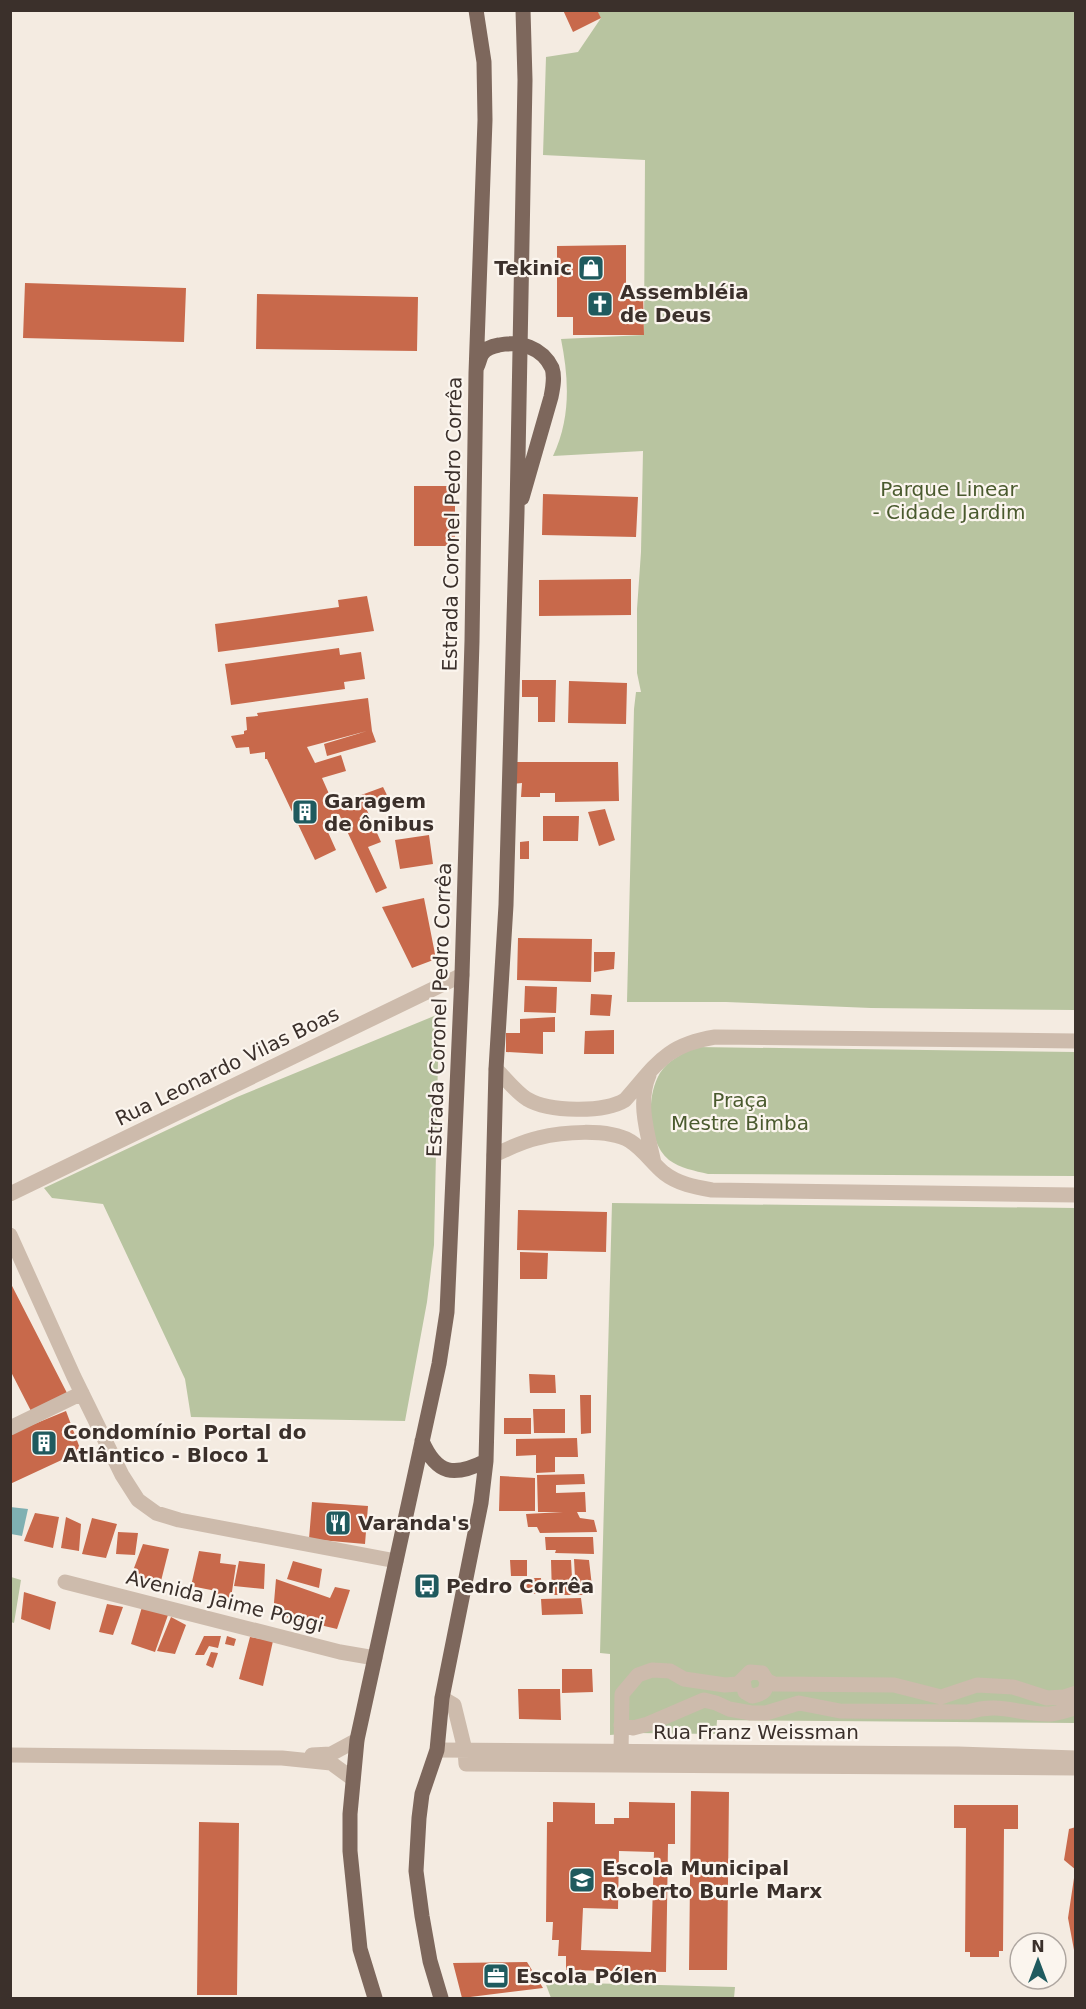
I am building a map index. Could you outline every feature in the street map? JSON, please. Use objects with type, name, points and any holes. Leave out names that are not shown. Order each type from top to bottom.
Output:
[{"type":"main road","name":"Estrada Coronel Pedro Corrêa","points":[[375,1998],[360,1949],[350,1851],[357,1740],[443,1345],[447,1312],[462,975],[472,641],[476,373],[485,120],[484,62],[476,10]]},
{"type":"main road","points":[[441,1998],[430,1961],[416,1871],[422,1794],[437,1750],[442,1698],[481,1503],[486,1461],[496,1069],[506,905],[518,512],[525,80],[523,10]]},
{"type":"main road","points":[[476,373],[483,354],[488,349],[498,345],[520,343],[542,354],[552,370],[554,382],[546,418],[518,512]]},
{"type":"main road","points":[[422,1441],[432,1461],[444,1469],[462,1470],[486,1461]]},
{"type":"street","name":"Rua Leonardo Vilas Boas","points":[[10,1194],[462,975]]},
{"type":"street","points":[[496,1069],[527,1099],[541,1105],[584,1109],[618,1104],[625,1100],[662,1059],[676,1048],[694,1040],[715,1037],[1076,1041]]},
{"type":"street","points":[[650,1072],[644,1095],[644,1112],[654,1164]]},
{"type":"street","points":[[494,1155],[536,1138],[557,1134],[589,1133],[620,1137],[629,1141],[665,1173],[687,1186],[712,1190],[1076,1195]]},
{"type":"street","points":[[10,1235],[82,1394],[122,1475],[138,1500],[156,1513],[179,1521],[396,1561]]},
{"type":"street","points":[[10,1428],[82,1394]]},
{"type":"street","name":"Avenida Jaime Poggi","points":[[65,1582],[340,1652],[375,1658]]},
{"type":"street","points":[[621,1752],[622,1694],[638,1675],[652,1670],[670,1671],[684,1678],[705,1683],[738,1684],[743,1680],[745,1692],[752,1696],[762,1694],[766,1689],[767,1681],[774,1684],[894,1685],[942,1697],[977,1685],[1012,1687],[1047,1698],[1064,1697],[1076,1693]]},
{"type":"street","points":[[442,1698],[454,1705],[465,1750],[466,1764],[1076,1768]]},
{"type":"street","points":[[621,1725],[633,1728],[704,1700],[729,1710],[751,1713],[766,1713],[799,1703],[840,1711],[968,1712],[983,1707],[996,1707],[1052,1714],[1076,1708]]},
{"type":"street","points":[[10,1755],[282,1758],[331,1754],[357,1740]]},
{"type":"street","name":"Rua Franz Weissman","points":[[437,1750],[958,1754],[1076,1758]]},
{"type":"street","points":[[282,1758],[332,1764],[353,1779]]},
{"type":"green space","name":"Parque Linear - Cidade Jardim","points":[[597,11],[1075,11],[1075,1010],[627,1002],[634,709],[636,692],[641,692],[637,673],[637,609],[641,552],[643,451],[553,456],[566,413],[566,369],[561,339],[644,335],[645,160],[543,155],[546,57],[578,52],[601,18]]},
{"type":"green space","points":[[439,1014],[434,1245],[427,1302],[405,1421],[191,1417],[185,1379],[103,1204],[52,1198],[44,1188],[237,1097]]},
{"type":"green space","name":"Praça Mestre Bimba","points":[[697,1047],[1075,1052],[1075,1176],[708,1174],[688,1169],[669,1160],[656,1142],[651,1106],[655,1083],[663,1068],[676,1057]]},
{"type":"green space","points":[[612,1203],[1075,1208],[1075,1723],[717,1720],[716,1734],[610,1735],[610,1654],[600,1653]]},
{"type":"green space","points":[[11,1577],[21,1580],[14,1623],[11,1622]]},
{"type":"green space","points":[[545,1982],[735,1987],[734,1998],[551,1998]]},
{"type":"water","points":[[10,1507],[28,1509],[22,1536],[11,1534]]},
{"type":"building","points":[[563,10],[597,10],[601,18],[573,32]]},
{"type":"building","points":[[626,245],[626,291],[643,291],[644,335],[573,335],[573,317],[557,317],[557,246]]},
{"type":"building","points":[[25,283],[186,288],[184,342],[23,338]]},
{"type":"building","points":[[257,294],[418,297],[417,351],[256,349]]},
{"type":"building","points":[[414,486],[455,486],[455,546],[414,546]]},
{"type":"building","points":[[543,494],[638,497],[636,537],[542,535]]},
{"type":"building","points":[[631,579],[631,615],[539,616],[539,580]]},
{"type":"building","points":[[367,596],[374,631],[218,652],[215,624],[339,607],[338,600]]},
{"type":"building","points":[[339,648],[340,655],[361,652],[365,679],[344,682],[345,689],[231,705],[225,664]]},
{"type":"building","points":[[522,680],[556,680],[555,722],[538,722],[538,697],[522,697]]},
{"type":"building","points":[[569,681],[627,683],[626,724],[568,723]]},
{"type":"building","points":[[368,698],[372,731],[376,742],[327,756],[324,744],[367,731],[307,747],[315,763],[341,755],[346,771],[322,778],[334,805],[383,787],[390,801],[366,808],[381,842],[368,847],[387,888],[376,893],[339,814],[323,821],[336,850],[315,860],[265,759],[265,752],[250,754],[249,747],[236,748],[231,736],[244,734],[247,730],[246,717],[258,716],[257,713]]},
{"type":"building","points":[[512,762],[618,762],[619,801],[555,802],[555,793],[540,793],[540,797],[521,797],[522,783],[512,784]]},
{"type":"building","points":[[605,809],[615,840],[599,846],[588,812]]},
{"type":"building","points":[[543,816],[579,816],[578,841],[543,841]]},
{"type":"building","points":[[429,835],[433,864],[400,869],[395,840]]},
{"type":"building","points":[[529,841],[529,859],[520,859],[520,842]]},
{"type":"building","points":[[424,898],[436,959],[412,968],[382,907]]},
{"type":"building","points":[[518,938],[592,939],[591,982],[517,980]]},
{"type":"building","points":[[594,952],[615,952],[614,969],[594,972]]},
{"type":"building","points":[[525,986],[557,987],[556,1013],[524,1012]]},
{"type":"building","points":[[591,994],[612,995],[610,1016],[590,1015]]},
{"type":"building","points":[[555,1017],[555,1032],[543,1032],[543,1054],[506,1052],[506,1033],[520,1033],[520,1019]]},
{"type":"building","points":[[614,1030],[614,1054],[584,1054],[585,1031]]},
{"type":"building","points":[[518,1210],[607,1212],[606,1252],[517,1250]]},
{"type":"building","points":[[520,1252],[548,1253],[547,1279],[520,1279]]},
{"type":"building","points":[[10,1282],[67,1393],[31,1411],[10,1370]]},
{"type":"building","points":[[529,1374],[555,1375],[556,1393],[530,1393]]},
{"type":"building","points":[[580,1395],[591,1395],[591,1433],[581,1434]]},
{"type":"building","points":[[533,1409],[565,1409],[565,1433],[534,1433]]},
{"type":"building","name":"Condomínio Portal do Atlântico - Bloco 1","points":[[66,1411],[81,1451],[10,1484],[10,1434]]},
{"type":"building","points":[[504,1418],[531,1418],[531,1434],[504,1434]]},
{"type":"building","points":[[577,1438],[578,1457],[555,1457],[555,1472],[536,1473],[536,1455],[516,1456],[516,1439]]},
{"type":"building","points":[[584,1474],[585,1484],[556,1485],[556,1493],[585,1492],[586,1512],[577,1512],[580,1518],[594,1520],[597,1532],[540,1533],[537,1527],[528,1527],[526,1514],[563,1512],[538,1512],[537,1475]]},
{"type":"building","points":[[500,1476],[535,1478],[535,1511],[499,1511]]},
{"type":"building","name":"Varanda's","points":[[312,1502],[368,1506],[365,1544],[309,1539]]},
{"type":"building","points":[[35,1513],[59,1517],[53,1548],[24,1541]]},
{"type":"building","points":[[66,1517],[81,1524],[79,1551],[61,1548]]},
{"type":"building","points":[[92,1518],[117,1524],[106,1558],[82,1554]]},
{"type":"building","points":[[118,1532],[138,1533],[135,1555],[116,1554]]},
{"type":"building","points":[[545,1537],[593,1537],[594,1554],[555,1553],[556,1550],[546,1550]]},
{"type":"building","points":[[143,1544],[169,1549],[161,1581],[131,1576]]},
{"type":"building","points":[[199,1551],[221,1554],[220,1563],[236,1565],[231,1598],[215,1596],[216,1591],[191,1586]]},
{"type":"building","points":[[574,1559],[589,1560],[593,1595],[576,1595]]},
{"type":"building","points":[[510,1560],[527,1560],[527,1576],[511,1576]]},
{"type":"building","points":[[551,1560],[571,1560],[573,1595],[552,1595]]},
{"type":"building","points":[[239,1561],[265,1564],[264,1589],[234,1586]]},
{"type":"building","points":[[293,1561],[322,1569],[319,1588],[287,1579]]},
{"type":"building","points":[[526,1578],[541,1578],[542,1594],[527,1594]]},
{"type":"building","points":[[276,1579],[330,1598],[335,1587],[350,1590],[337,1629],[273,1614]]},
{"type":"building","points":[[24,1592],[56,1602],[50,1630],[21,1619]]},
{"type":"building","points":[[581,1598],[583,1614],[542,1615],[541,1599]]},
{"type":"building","points":[[107,1604],[123,1607],[113,1635],[99,1632]]},
{"type":"building","points":[[142,1607],[168,1615],[155,1652],[131,1644]]},
{"type":"building","points":[[171,1617],[186,1625],[175,1654],[157,1651]]},
{"type":"building","points":[[204,1636],[221,1636],[218,1648],[209,1646],[204,1655],[195,1655]]},
{"type":"building","points":[[227,1636],[236,1639],[234,1646],[225,1644]]},
{"type":"building","points":[[250,1637],[273,1641],[263,1686],[239,1679]]},
{"type":"building","points":[[211,1652],[218,1653],[213,1668],[206,1665]]},
{"type":"building","points":[[562,1669],[592,1669],[593,1692],[562,1693]]},
{"type":"building","points":[[518,1689],[560,1689],[561,1720],[519,1719]]},
{"type":"building","points":[[691,1791],[729,1792],[727,1970],[689,1970]]},
{"type":"building","name":"Escola Municipal Roberto Burle Marx","points":[[553,1802],[595,1803],[595,1824],[614,1824],[614,1818],[629,1818],[629,1802],[675,1803],[675,1844],[668,1844],[666,1972],[566,1970],[566,1956],[558,1956],[559,1940],[552,1940],[553,1922],[546,1922],[547,1822],[553,1822]],"holes":[[[619,1851],[654,1852],[651,1952],[581,1950],[583,1908],[618,1909]]]},
{"type":"building","points":[[954,1805],[1018,1805],[1018,1829],[1004,1829],[1003,1951],[999,1951],[999,1957],[970,1957],[970,1952],[965,1952],[966,1828],[954,1828]]},
{"type":"building","points":[[199,1822],[239,1823],[237,1995],[197,1995]]},
{"type":"building","points":[[1076,1827],[1076,1870],[1064,1860],[1069,1829]]},
{"type":"building","points":[[1074,1878],[1076,1878],[1074,1950],[1068,1918]]},
{"type":"building","name":"Escola Pólen","points":[[527,1962],[543,1988],[462,1998],[453,1963]]},
{"type":"place","name":"Tekinic","points":[[591,268]]},
{"type":"place","name":"Assembléia de Deus","points":[[600,304]]},
{"type":"place","name":"Garagem de ônibus","points":[[305,812]]},
{"type":"place","name":"Condomínio Portal do Atlântico - Bloco 1","points":[[44,1443]]},
{"type":"place","name":"Varanda's","points":[[338,1523]]},
{"type":"place","name":"Pedro Corrêa","points":[[427,1586]]},
{"type":"place","name":"Escola Municipal Roberto Burle Marx","points":[[582,1880]]},
{"type":"place","name":"Escola Pólen","points":[[496,1976]]}]
